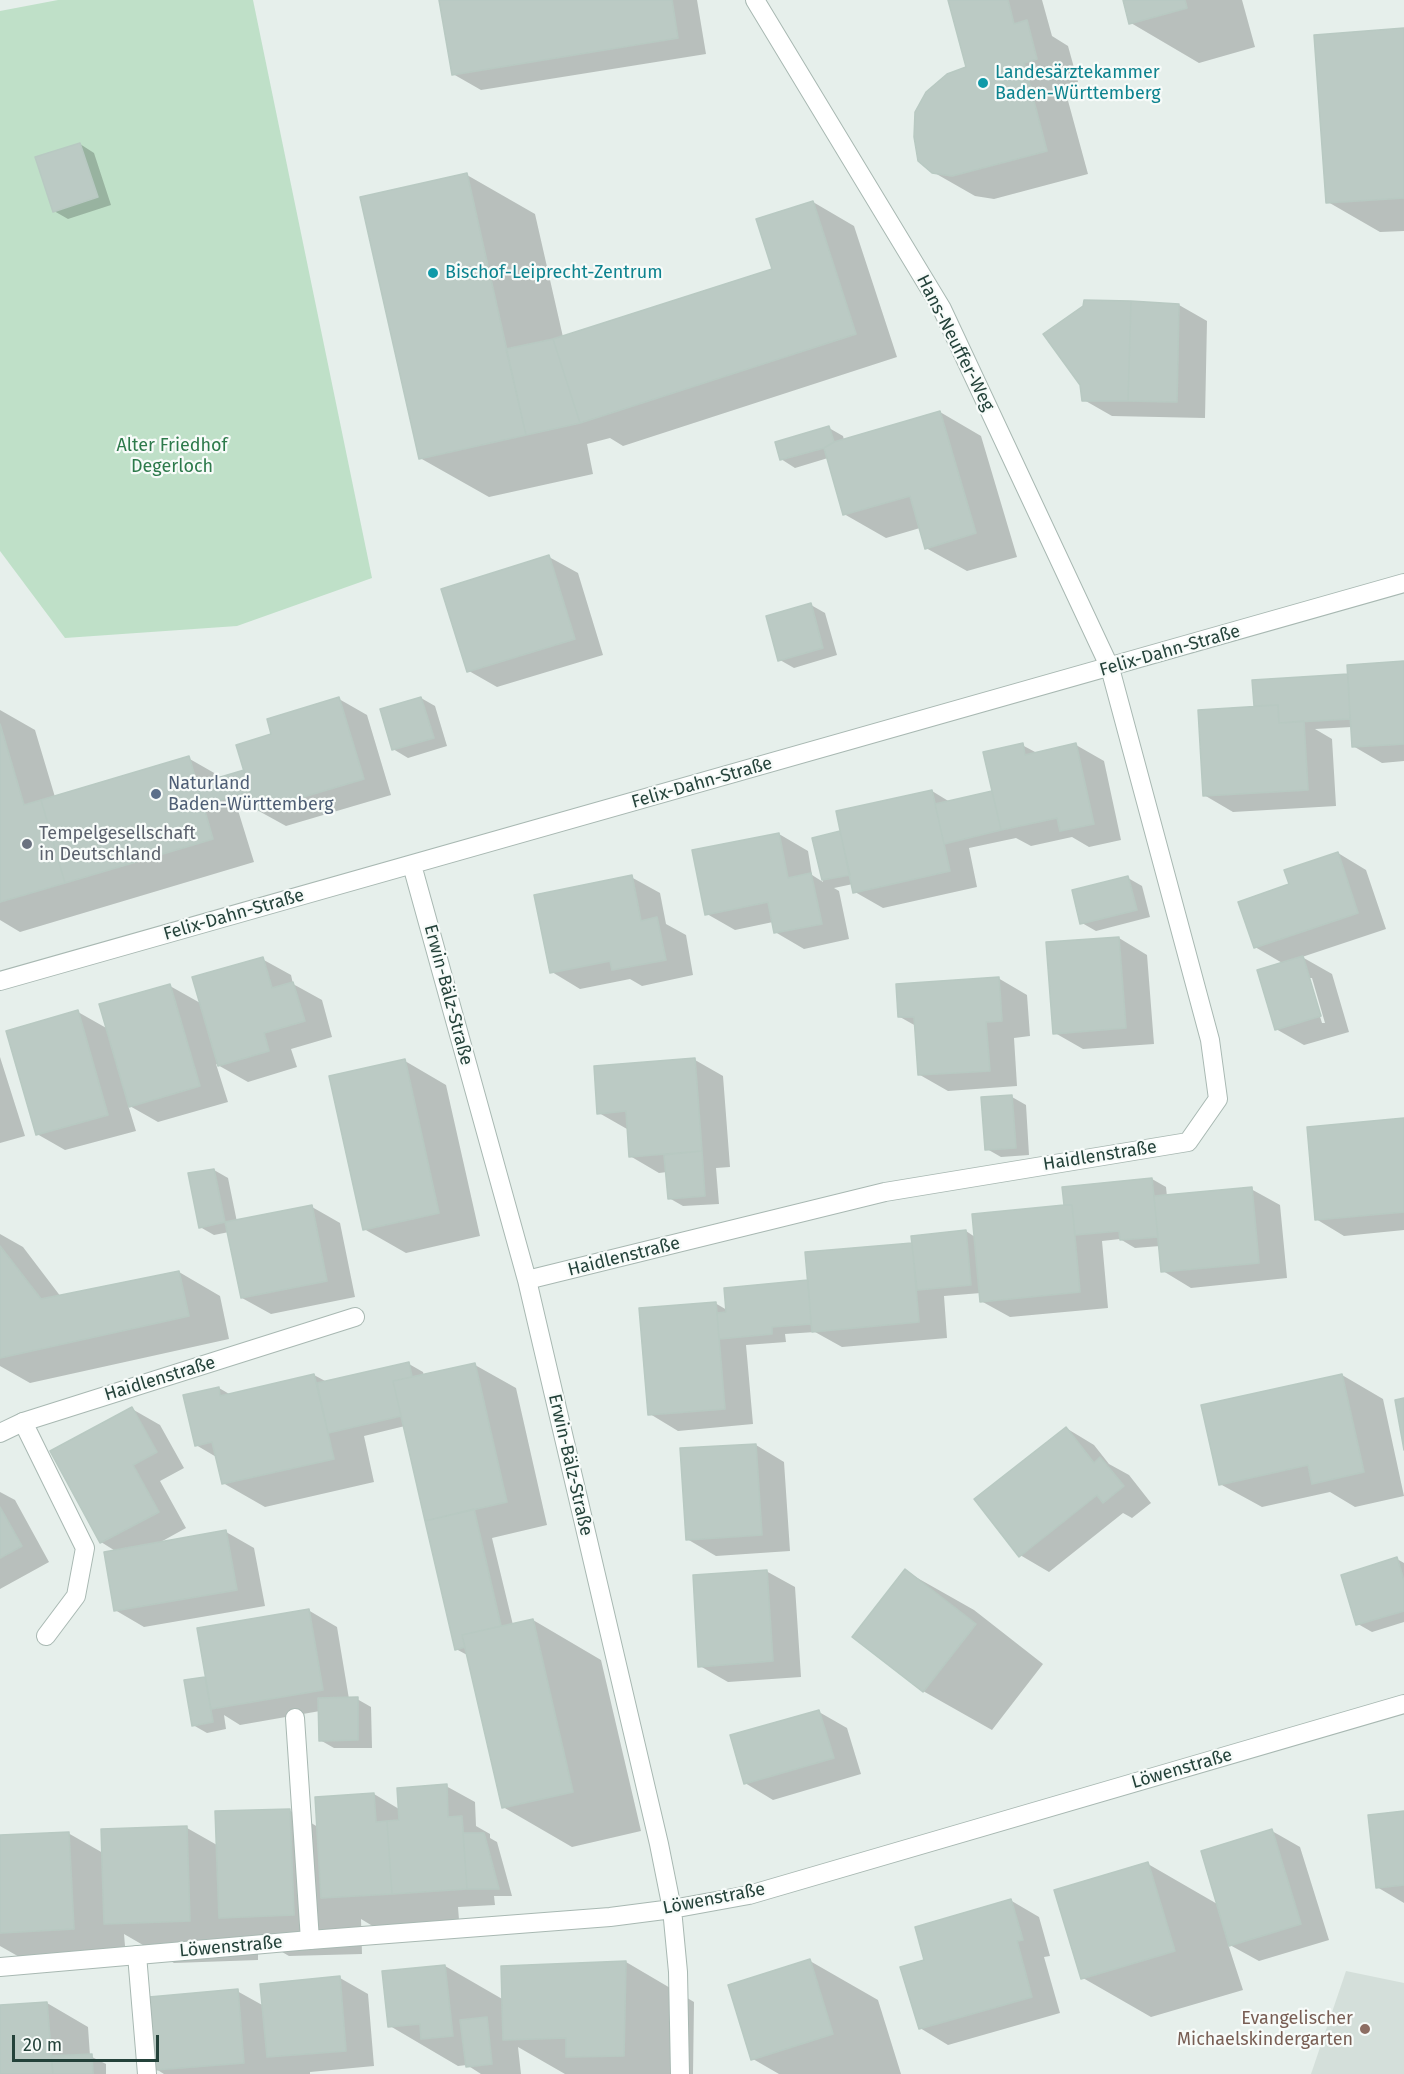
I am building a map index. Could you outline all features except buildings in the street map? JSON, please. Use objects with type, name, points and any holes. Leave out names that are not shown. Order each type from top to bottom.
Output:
[{"type":"street","name":"Hans-Neuffer-Weg","points":[[755,0],[942,309],[1110,668]]},
{"type":"street","name":"Felix-Dahn-Straße","points":[[0,981],[1404,583]]},
{"type":"street","name":"Haidlenstraße","points":[[527,1281],[885,1192],[1188,1142],[1218,1099],[1210,1040],[1110,668]]},
{"type":"street","name":"Erwin-Bälz-Straße","points":[[412,865],[527,1281],[659,1844],[672,1909],[678,1972],[680,2074]]},
{"type":"street","name":"Haidlenstraße","points":[[0,1433],[23,1422],[355,1317]]},
{"type":"street","points":[[23,1422],[86,1548],[76,1596],[46,1636]]},
{"type":"street","name":"Löwenstraße","points":[[0,1967],[610,1917],[749,1895],[1404,1704]]},
{"type":"street","points":[[295,1718],[310,1940]]},
{"type":"street","points":[[137,1955],[147,2074]]},
{"type":"shaded area","name":"Evangelischer Michaelskindergarten","points":[[1346,1971],[1404,1983],[1404,2074],[1311,2074]]},
{"type":"green space","name":"Alter Friedhof Degerloch","points":[[58,0],[253,0],[372,578],[237,626],[65,638],[0,551],[0,11]]},
{"type":"place","name":"Landesärztekammer Baden-Württemberg","points":[[983,83]]},
{"type":"place","name":"Bischof-Leiprecht-Zentrum","points":[[433,273]]},
{"type":"place","name":"Naturland Baden-Württemberg","points":[[156,794]]},
{"type":"place","name":"Tempelgesellschaft in Deutschland","points":[[27,844]]},
{"type":"place","name":"Evangelischer Michaelskindergarten","points":[[1365,2029]]}]
